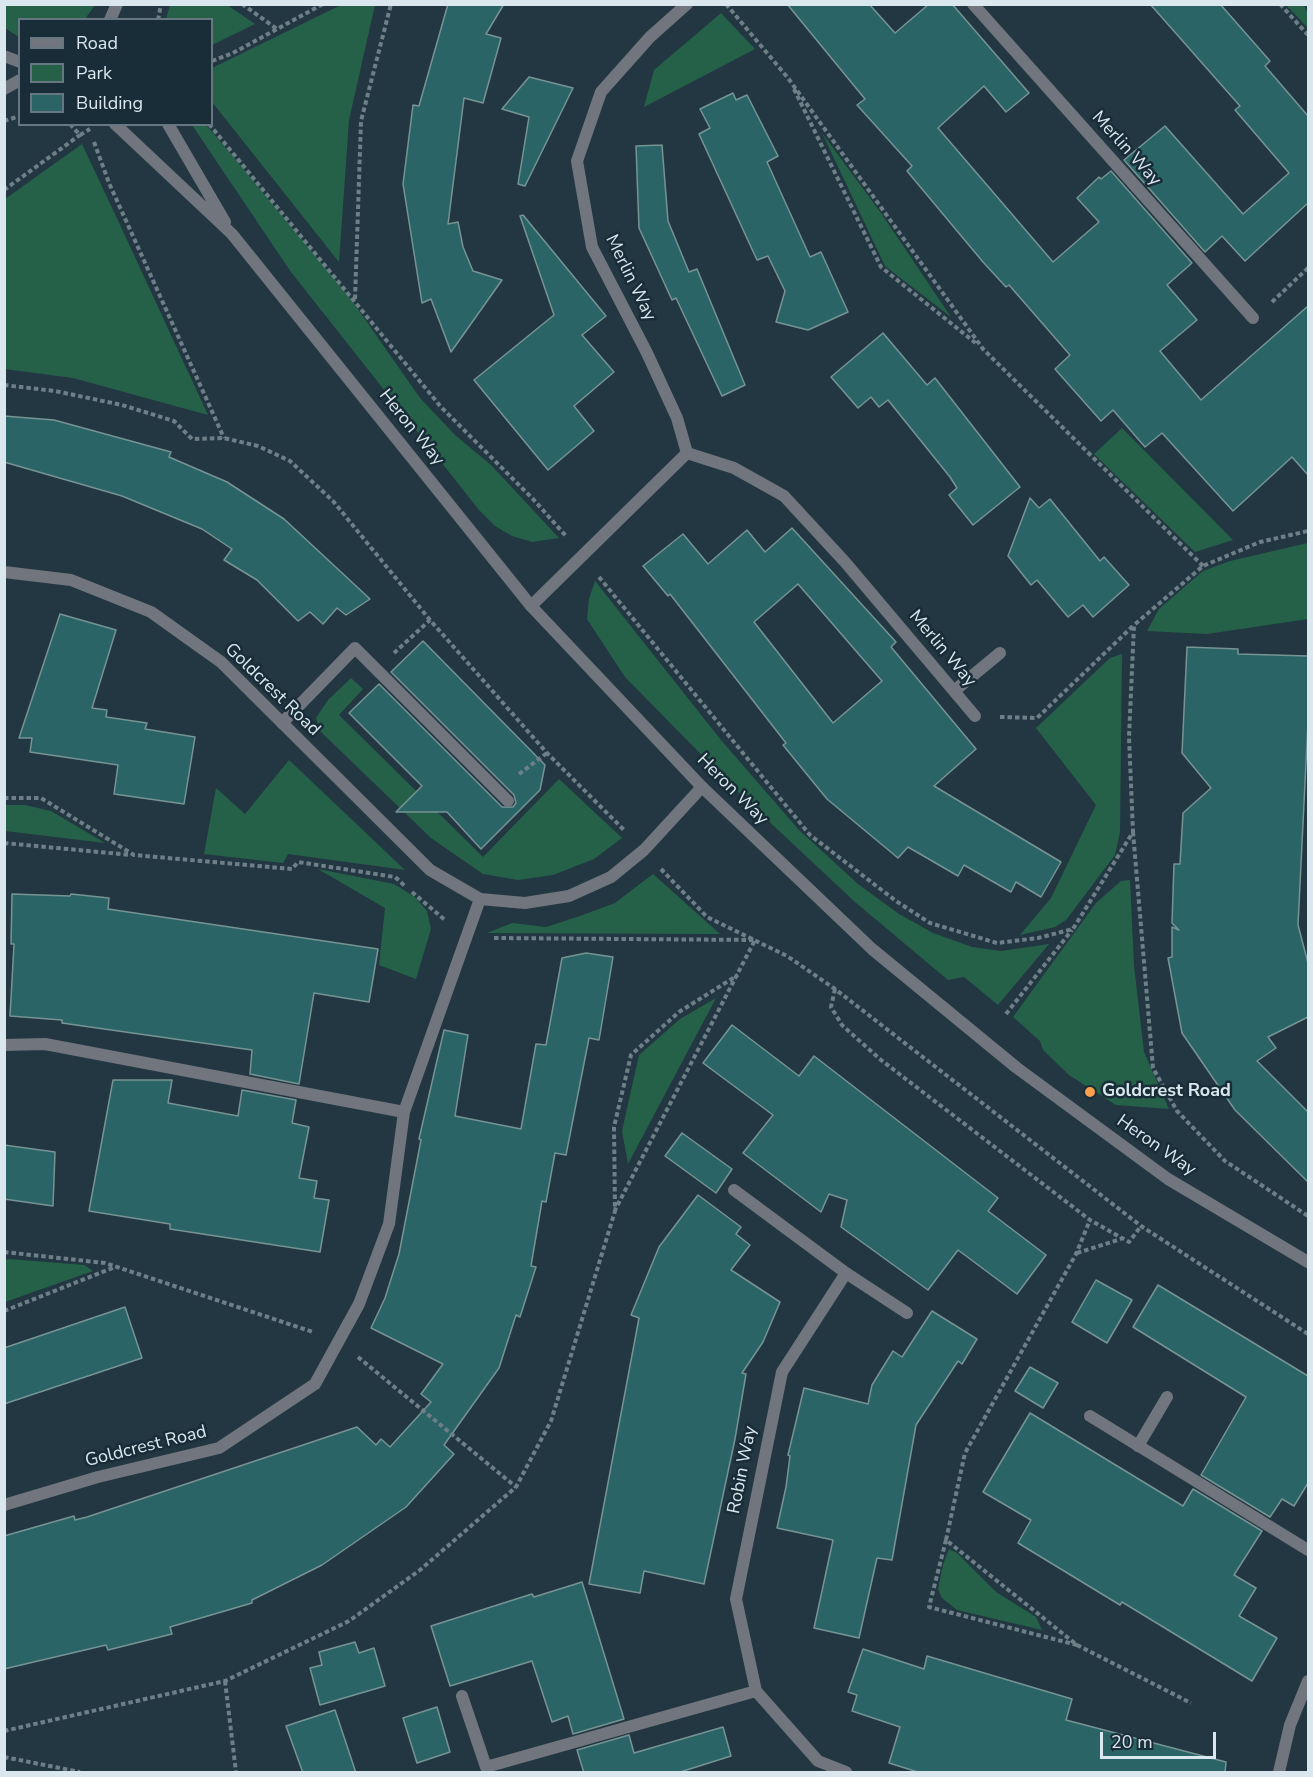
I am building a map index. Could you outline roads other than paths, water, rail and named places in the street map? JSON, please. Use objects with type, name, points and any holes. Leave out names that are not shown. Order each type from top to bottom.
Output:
[{"type":"street","name":"Merlin Way","points":[[687,4],[650,36],[601,92],[577,161],[592,248],[652,364],[677,418],[687,453],[734,468],[784,496],[845,562],[975,716]]},
{"type":"street","name":"Merlin Way","points":[[973,4],[1253,318]]},
{"type":"street","points":[[4,89],[18,81]]},
{"type":"street","name":"Heron Way","points":[[117,126],[232,234],[531,606],[702,787],[872,949],[1017,1068],[1168,1179],[1308,1262]]},
{"type":"street","name":"Heron Way","points":[[169,126],[232,234]]},
{"type":"street","points":[[531,606],[581,554],[687,453]]},
{"type":"street","name":"Goldcrest Road","points":[[4,572],[71,580],[151,612],[221,662],[430,870],[480,898],[525,903],[569,897],[611,877],[644,850],[702,787]]},
{"type":"street","points":[[282,723],[355,648],[508,801]]},
{"type":"street","points":[[954,691],[1000,653]]},
{"type":"street","name":"Goldcrest Road","points":[[4,1505],[98,1477],[219,1448],[315,1384],[359,1304],[389,1224],[404,1112],[480,898]]},
{"type":"street","points":[[4,1045],[45,1044],[404,1112]]},
{"type":"street","points":[[734,1190],[846,1273],[907,1312]]},
{"type":"street","name":"Robin Way","points":[[846,1273],[782,1372],[736,1599],[756,1691],[818,1761],[846,1773]]},
{"type":"street","points":[[1138,1446],[1167,1397]]},
{"type":"street","points":[[1090,1416],[1308,1550]]},
{"type":"street","points":[[1279,1773],[1290,1725],[1308,1681]]},
{"type":"street","points":[[462,1696],[487,1770],[756,1691]]},
{"type":"place","name":"Goldcrest Road","points":[[1090,1092]]}]
